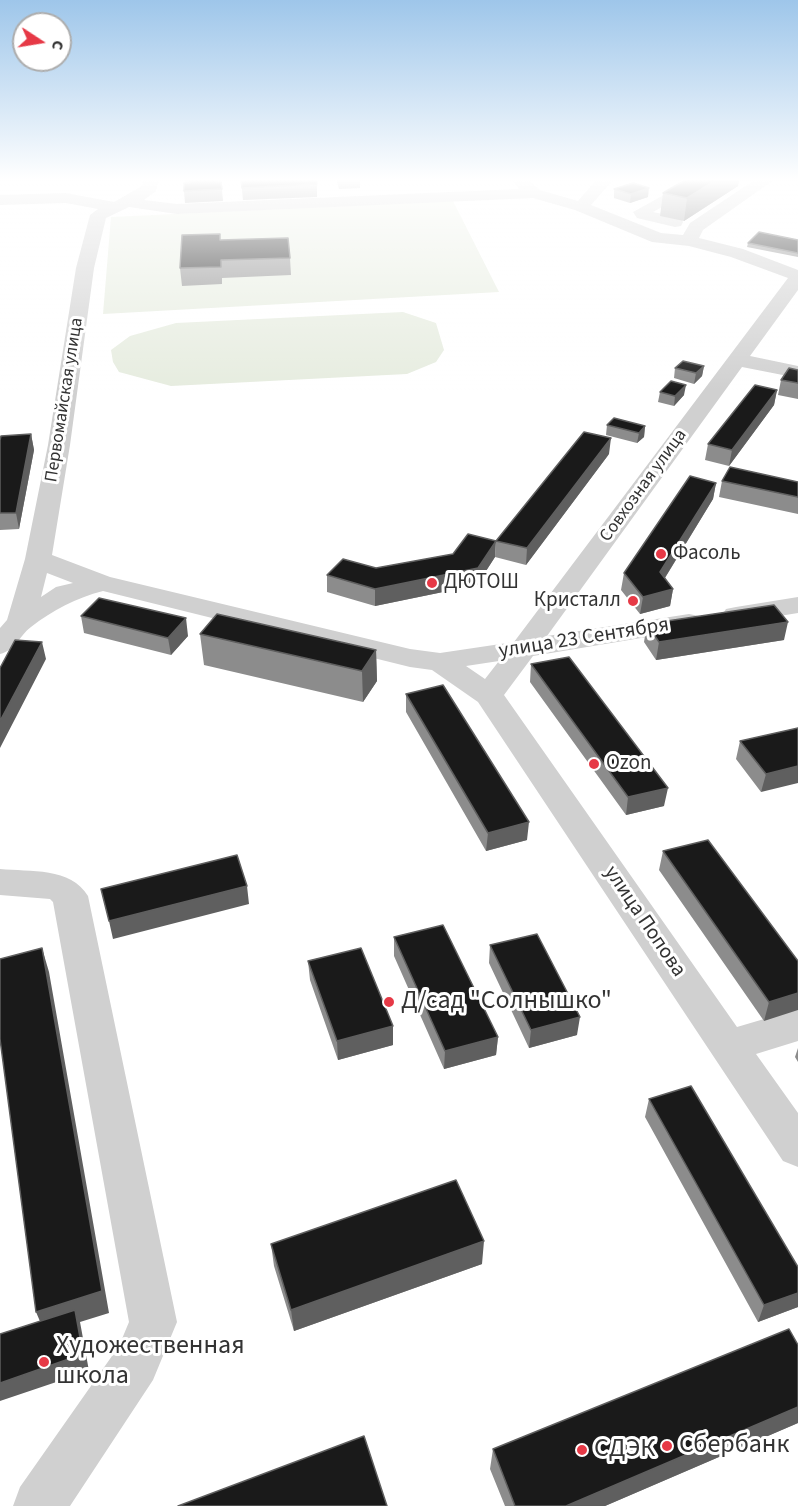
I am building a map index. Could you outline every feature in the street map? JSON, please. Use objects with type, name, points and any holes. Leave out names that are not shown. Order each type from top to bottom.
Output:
[{"type":"street","name":"Первомайская улица","points":[[0,645],[20,622],[38,559],[59,445],[90,249]]},
{"type":"street","points":[[729,249],[798,276]]},
{"type":"street","name":"Совхозная улица","points":[[489,695],[736,360],[790,301],[798,276]]},
{"type":"street","points":[[736,360],[798,372]]},
{"type":"street","name":"улица 23 Сентября","points":[[38,559],[66,572],[102,583],[410,658],[441,662],[798,605]]},
{"type":"street","name":"улица 23 Сентября","points":[[20,622],[66,592],[102,583]]},
{"type":"street","name":"улица 23 Сентября","points":[[441,662],[489,695]]},
{"type":"street","name":"улица Попова","points":[[489,695],[798,1148]]},
{"type":"street","points":[[0,882],[58,887],[70,896],[153,1322],[136,1363],[39,1506]]},
{"type":"street","points":[[728,1046],[798,1025]]},
{"type":"shaded area","points":[[108,249],[477,249],[499,292],[103,314]]},
{"type":"shaded area","points":[[403,312],[436,323],[444,350],[436,362],[407,374],[171,386],[119,372],[113,362],[111,350],[130,336],[176,323]]},
{"type":"building","points":[[181,249],[289,249],[290,258],[221,260],[221,267],[180,268]]},
{"type":"building","points":[[779,249],[798,249],[798,253]]},
{"type":"building","points":[[683,361],[704,366],[696,373],[675,368]]},
{"type":"building","points":[[789,368],[798,370],[798,383],[781,380]]},
{"type":"building","points":[[671,381],[686,385],[675,396],[660,392]]},
{"type":"building","points":[[755,385],[777,390],[732,450],[708,444]]},
{"type":"building","points":[[614,418],[645,426],[639,433],[607,425]]},
{"type":"building","points":[[584,432],[611,438],[527,548],[496,541]]},
{"type":"building","points":[[31,434],[16,513],[0,513],[1,436]]},
{"type":"building","points":[[730,467],[798,482],[798,497],[722,481]]},
{"type":"building","points":[[690,476],[716,483],[660,572],[673,589],[643,597],[624,573]]},
{"type":"building","points":[[468,534],[496,541],[478,568],[375,589],[327,575],[343,559],[376,568],[453,554]]},
{"type":"building","points":[[99,598],[186,618],[168,638],[81,616]]},
{"type":"building","points":[[774,605],[788,622],[659,642],[647,624]]},
{"type":"building","points":[[217,614],[376,650],[362,671],[200,634]]},
{"type":"building","points":[[15,640],[42,642],[0,721],[0,668]]},
{"type":"building","points":[[569,657],[668,788],[628,797],[531,664]]},
{"type":"building","points":[[443,685],[529,822],[488,833],[406,694]]},
{"type":"building","points":[[798,728],[798,766],[766,774],[740,741]]},
{"type":"building","points":[[708,840],[798,961],[798,993],[769,1002],[663,851]]},
{"type":"building","points":[[237,855],[247,886],[109,921],[101,889]]},
{"type":"building","points":[[443,925],[498,1037],[445,1051],[394,937]]},
{"type":"building","points":[[537,934],[580,1017],[531,1030],[490,945]]},
{"type":"building","points":[[42,948],[102,1291],[36,1312],[0,1039],[0,959]]},
{"type":"building","points":[[361,948],[393,1026],[337,1041],[308,961]]},
{"type":"building","points":[[691,1086],[798,1267],[798,1293],[764,1305],[649,1099]]},
{"type":"building","points":[[456,1180],[484,1241],[291,1310],[271,1244]]},
{"type":"building","points":[[75,1310],[83,1354],[0,1383],[0,1334]]},
{"type":"building","points":[[789,1329],[798,1345],[798,1407],[566,1506],[515,1506],[493,1449]]},
{"type":"building","points":[[364,1436],[387,1506],[178,1506]]},
{"type":"place","name":"Фасоль","points":[[661,554]]},
{"type":"place","name":"ДЮТОШ","points":[[432,583]]},
{"type":"place","name":"Кристалл","points":[[633,601]]},
{"type":"place","name":"Ozon","points":[[594,764]]},
{"type":"place","name":"Д/сад \"Солнышко\"","points":[[389,1002]]},
{"type":"place","name":"Художественная школа","points":[[44,1362]]},
{"type":"place","name":"Сбербанк","points":[[667,1446]]},
{"type":"place","name":"СДЭК","points":[[582,1450]]}]
